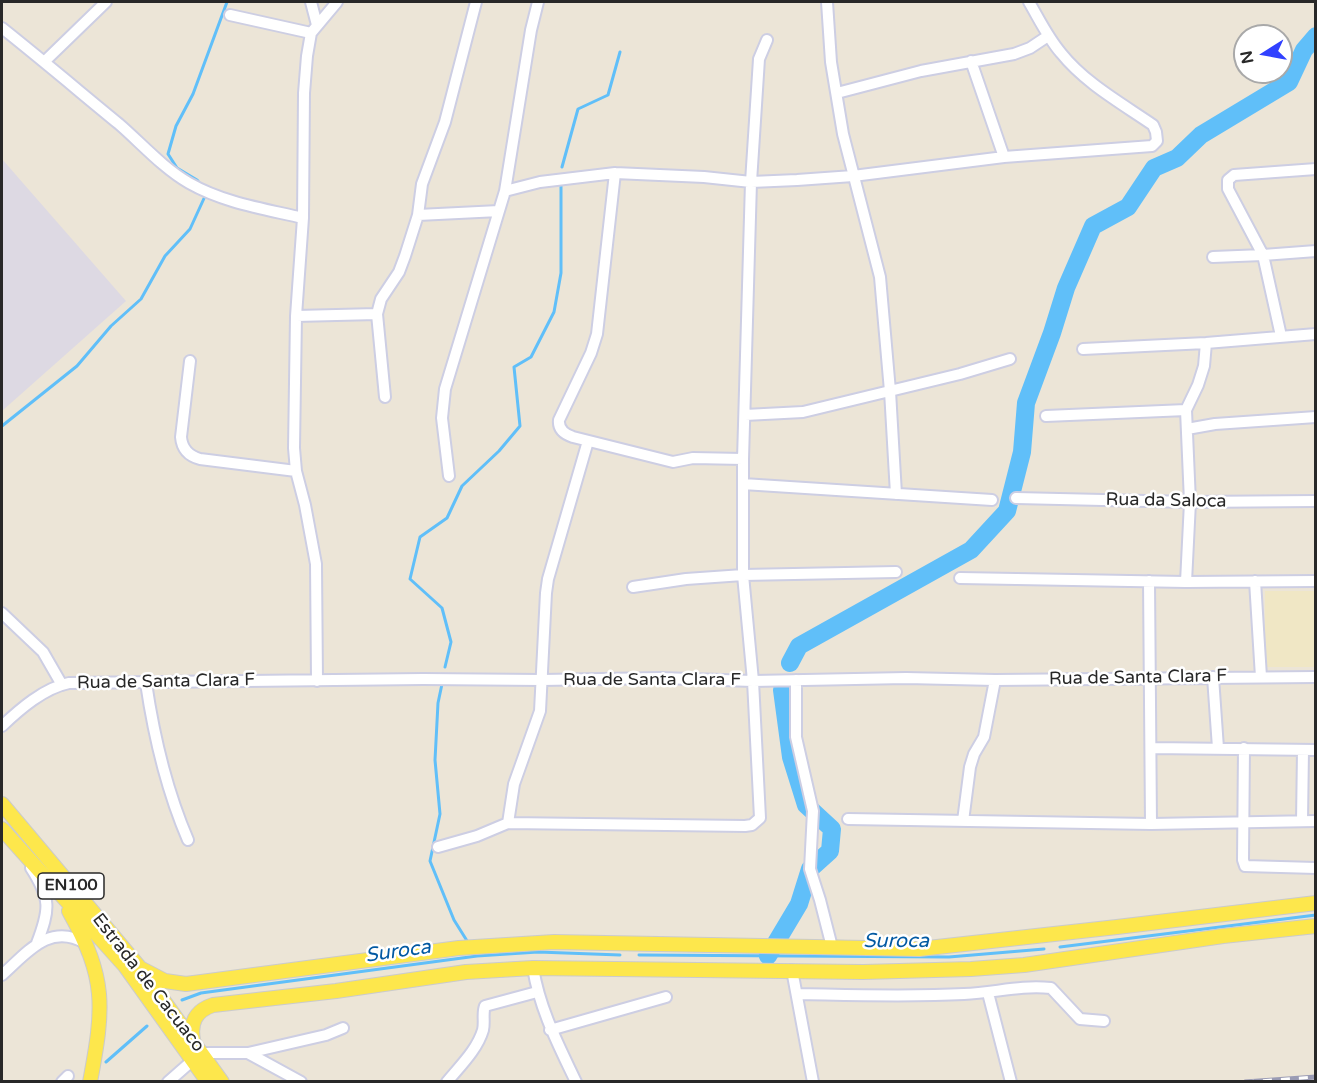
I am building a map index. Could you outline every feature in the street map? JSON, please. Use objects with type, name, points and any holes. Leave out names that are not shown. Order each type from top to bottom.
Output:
[{"type":"main road","name":"Estrada de Cacuaco","points":[[2,804],[140,968],[159,1003]]},
{"type":"main road","name":"Estrada de Cacuaco","points":[[2,829],[22,854],[159,1003],[197,1057],[222,1082]]},
{"type":"main road","name":"Estrada de Cacuaco","points":[[56,890],[85,943],[100,987],[99,1035],[90,1082]]},
{"type":"main road","points":[[140,968],[165,981],[186,984],[490,945],[554,942],[919,948],[1316,903]]},
{"type":"main road","points":[[194,1040],[191,1030],[193,1020],[200,1011],[213,1005],[466,972],[631,969],[918,972],[1057,960],[1222,936],[1316,926]]},
{"type":"main road","points":[[1052,934],[1057,960]]},
{"type":"main road","points":[[631,944],[631,969]]},
{"type":"main road","name":"Estrada de Cacuaco","points":[[170,1018],[194,1040],[197,1057],[208,1082]]},
{"type":"street","points":[[44,62],[106,2]]},
{"type":"street","points":[[311,2],[314,29],[307,56],[304,93],[303,218],[296,316],[294,448],[296,471],[316,564],[317,681]]},
{"type":"street","points":[[314,29],[338,2]]},
{"type":"street","points":[[385,397],[377,314],[381,299],[403,264],[418,215],[422,184],[445,122],[476,2]]},
{"type":"street","points":[[449,476],[442,418],[445,389],[505,191],[538,2]]},
{"type":"street","points":[[827,2],[831,62],[853,176],[880,277],[896,494]]},
{"type":"street","points":[[505,191],[540,182],[615,172],[751,182],[853,176],[1004,157],[1152,146],[1157,141],[1153,126],[1082,76],[1048,36],[1029,2]]},
{"type":"street","points":[[230,15],[314,29]]},
{"type":"street","points":[[2,28],[166,167],[190,184],[210,194],[243,204],[303,218]]},
{"type":"street","points":[[837,93],[921,71],[1021,52],[1048,36]]},
{"type":"street","points":[[438,847],[477,836],[508,823],[752,825],[760,818],[753,681],[743,575],[743,459],[751,182],[759,59],[767,40]]},
{"type":"street","points":[[971,61],[1004,157]]},
{"type":"street","points":[[1281,336],[1263,255],[1228,189],[1228,180],[1234,175],[1316,169]]},
{"type":"street","points":[[615,172],[597,333],[591,353],[559,420],[561,430],[567,435],[673,462],[693,458],[743,459]]},
{"type":"street","points":[[418,215],[499,211]]},
{"type":"street","points":[[1213,257],[1316,251]]},
{"type":"street","points":[[296,316],[377,314]]},
{"type":"street","points":[[1083,350],[1316,334]]},
{"type":"street","points":[[1186,582],[1190,502],[1186,410],[1204,366],[1206,343]]},
{"type":"street","points":[[745,415],[802,412],[960,374],[1010,359]]},
{"type":"street","points":[[190,362],[181,437],[181,442],[188,453],[200,459],[296,471]]},
{"type":"street","points":[[1046,416],[1186,410]]},
{"type":"street","points":[[1187,429],[1215,424],[1316,417]]},
{"type":"street","points":[[508,823],[514,784],[540,711],[548,579],[588,441]]},
{"type":"street","points":[[743,484],[992,500]]},
{"type":"street","name":"Rua da Saloca","points":[[1016,498],[1190,502],[1316,501]]},
{"type":"street","points":[[633,587],[686,579],[743,575],[896,572]]},
{"type":"street","points":[[960,578],[1186,582],[1316,581]]},
{"type":"street","points":[[1149,581],[1151,824]]},
{"type":"street","points":[[1255,581],[1261,677]]},
{"type":"street","points":[[2,613],[43,652],[62,685]]},
{"type":"street","points":[[1213,676],[1218,748]]},
{"type":"street","name":"Rua de Santa Clara F","points":[[2,726],[38,697],[62,685],[423,678],[542,680],[660,678],[753,681],[906,678],[995,680],[1213,676],[1316,677]]},
{"type":"street","points":[[796,680],[796,743],[813,811],[810,869],[832,947]]},
{"type":"street","points":[[963,821],[970,767],[974,754],[984,737],[995,680]]},
{"type":"street","points":[[146,682],[154,734],[165,780],[188,840]]},
{"type":"street","points":[[1152,748],[1316,750]]},
{"type":"street","points":[[1244,748],[1243,861],[1245,866],[1316,868]]},
{"type":"street","points":[[1302,821],[1303,750]]},
{"type":"street","points":[[848,819],[1151,824],[1316,821]]},
{"type":"street","points":[[22,854],[42,887],[48,909],[37,943]]},
{"type":"street","points":[[2,975],[37,943],[52,937],[78,939],[85,943]]},
{"type":"street","points":[[533,969],[537,992],[550,1030],[576,1082]]},
{"type":"street","points":[[792,970],[813,1082]]},
{"type":"street","points":[[798,994],[916,996],[988,993],[1017,987],[1051,988],[1080,1019],[1104,1021]]},
{"type":"street","points":[[447,1082],[473,1050],[481,1036],[485,1006],[537,992]]},
{"type":"street","points":[[988,993],[1011,1082]]},
{"type":"street","points":[[550,1030],[666,997]]},
{"type":"street","points":[[168,1082],[197,1057],[248,1053],[326,1035],[343,1028]]},
{"type":"street","points":[[248,1053],[301,1082]]},
{"type":"shaded area","points":[[2,159],[126,301],[2,411]]},
{"type":"shaded area","points":[[1265,591],[1315,591],[1315,667],[1265,667]]},
{"type":"waterway","points":[[200,184],[177,168],[168,154],[176,126],[193,94],[227,2]]},
{"type":"waterway","points":[[790,663],[799,646],[971,550],[1007,511],[1022,452],[1026,403],[1066,288],[1093,226],[1128,207],[1154,168],[1177,158],[1201,135],[1289,82],[1304,50],[1316,36]]},
{"type":"waterway","points":[[562,167],[578,109],[608,95],[620,52]]},
{"type":"waterway","points":[[445,667],[451,642],[442,608],[410,579],[420,537],[447,518],[462,486],[499,451],[520,426],[514,367],[531,357],[554,312],[561,273],[561,183]]},
{"type":"waterway","points":[[2,426],[77,366],[111,326],[141,299],[165,256],[190,229],[206,194]]},
{"type":"waterway","points":[[442,684],[438,703],[435,760],[440,814],[430,861],[454,920],[469,944]]},
{"type":"waterway","points":[[768,956],[799,904],[810,869],[830,851],[832,829],[806,805],[791,757],[782,690]]},
{"type":"waterway","name":"Suroca","points":[[1060,947],[1316,915]]},
{"type":"waterway","name":"Suroca","points":[[639,955],[949,957],[1044,949]]},
{"type":"waterway","name":"Suroca","points":[[182,1000],[201,993],[477,956],[538,952],[620,955]]},
{"type":"waterway","name":"Suroca","points":[[106,1062],[147,1026]]},
{"type":"railway","points":[[1245,1082],[1316,1077]]}]
